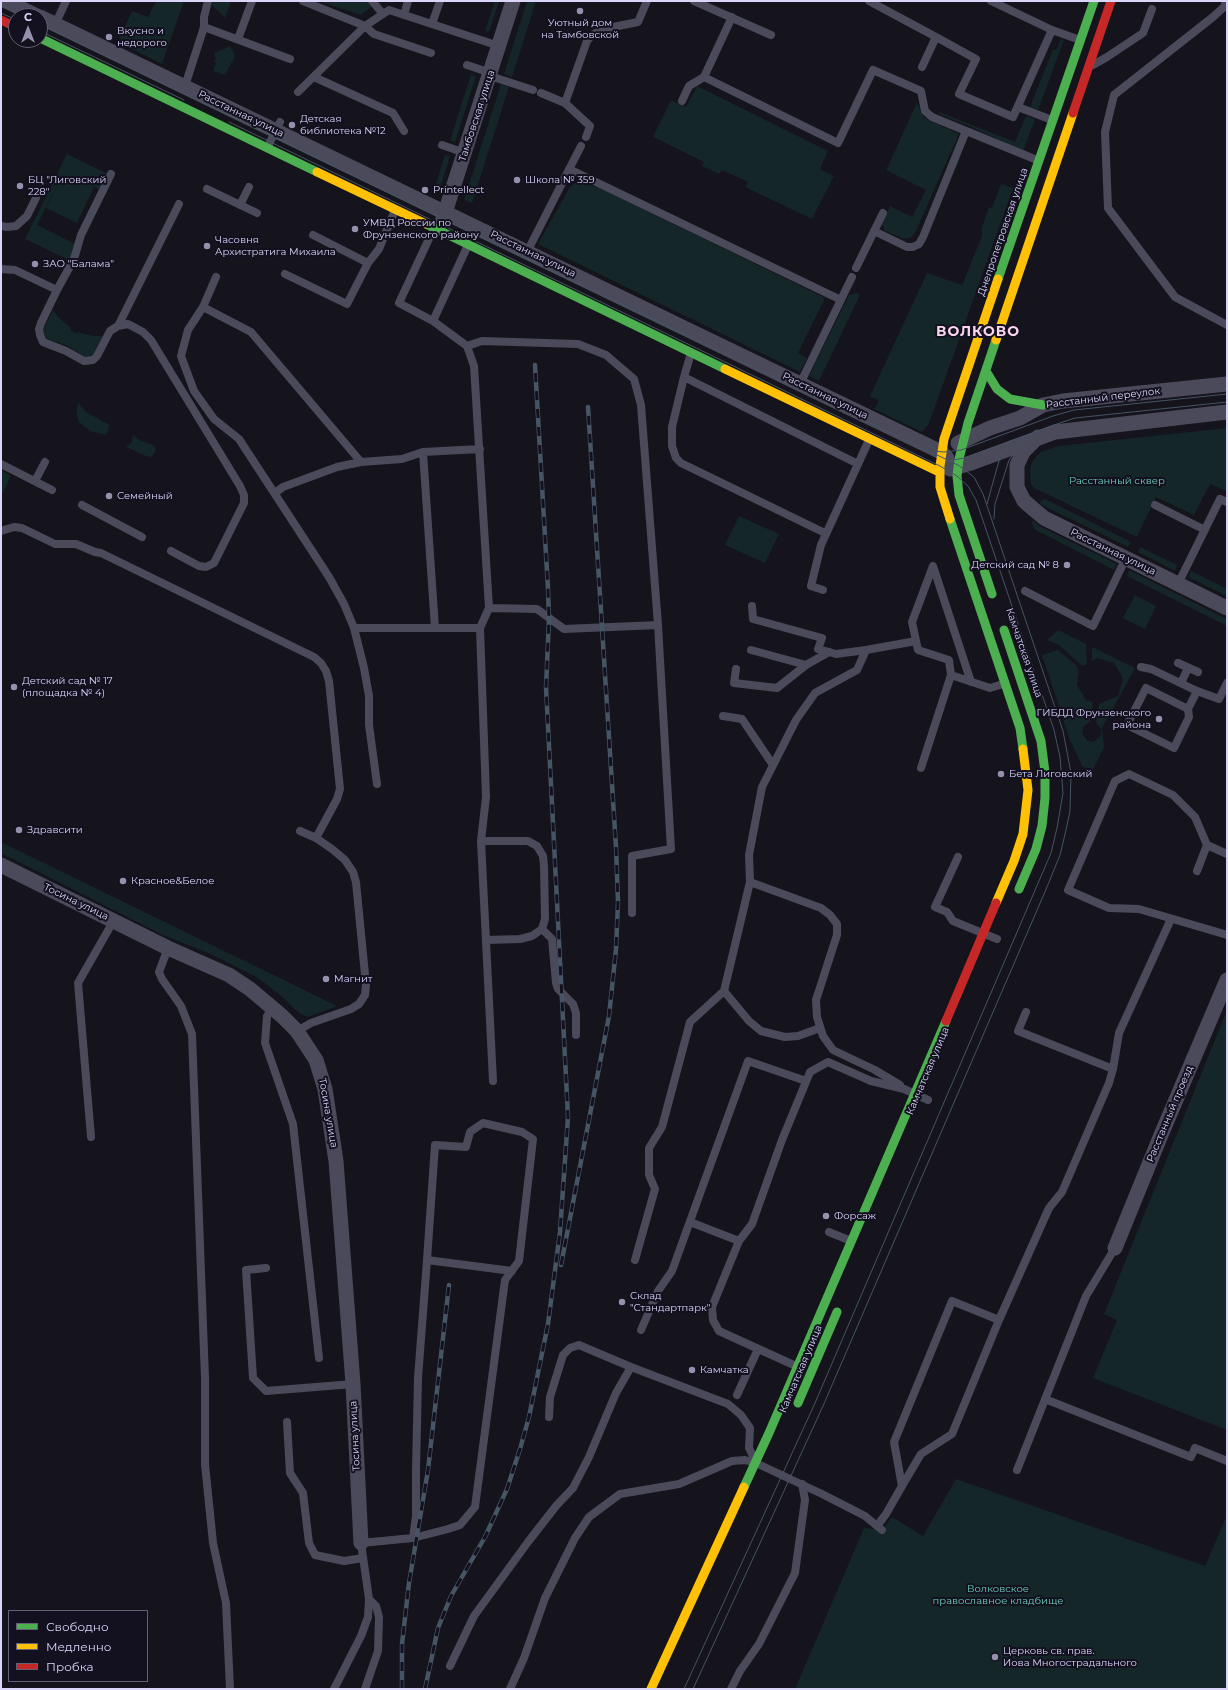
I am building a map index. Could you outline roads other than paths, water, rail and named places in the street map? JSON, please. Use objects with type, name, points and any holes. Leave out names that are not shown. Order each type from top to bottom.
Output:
[{"type":"main road","name":"Днепропетровская улица","points":[[939,472],[944,439],[955,404],[1094,1]]},
{"type":"main road","points":[[964,439],[1111,1]]},
{"type":"main road","name":"Расстанная улица","points":[[48,43],[130,86],[177,104],[214,113],[266,152],[395,209],[939,472]]},
{"type":"main road","points":[[986,371],[997,389],[1010,399],[1043,405]]},
{"type":"main road","name":"Камчатская улица","points":[[964,439],[958,467],[959,494],[994,601]]},
{"type":"main road","name":"Камчатская улица","points":[[651,1689],[756,1463],[984,933],[1014,861],[1023,834],[1027,809],[1027,777],[1024,747],[1020,728],[943,498],[939,472]]},
{"type":"main road","name":"Камчатская улица","points":[[1002,622],[1041,741],[1045,772],[1045,798],[1042,826],[1036,849],[1015,898]]},
{"type":"main road","name":"Камчатская улица","points":[[794,1412],[842,1301]]},
{"type":"street","name":"Расстанная улица","points":[[6,1],[20,8]]},
{"type":"street","name":"Тамбовская улица","points":[[436,229],[446,212],[513,1]]},
{"type":"street","name":"Расстанная улица","points":[[48,21],[185,87],[214,113],[278,126],[446,212],[941,452],[958,467]]},
{"type":"street","name":"Расстанный переулок","points":[[941,452],[964,439],[1020,418],[1043,405],[1063,401],[1227,384]]},
{"type":"street","points":[[939,472],[972,463],[1038,437],[1063,430],[1227,412]]},
{"type":"street","name":"Расстанная улица","points":[[1038,437],[1023,452],[1017,465],[1017,487],[1024,501],[1044,518],[1227,608]]},
{"type":"street","name":"Тосина улица","points":[[1,865],[168,948],[229,975],[250,989],[297,1031],[316,1060],[325,1089],[332,1126],[336,1161],[353,1384],[361,1543]]},
{"type":"street","name":"Расстанный проезд","points":[[1116,1248],[1161,1135],[1227,980]]},
{"type":"lane","points":[[48,33],[55,24],[66,1]]},
{"type":"lane","points":[[177,104],[185,87],[204,27],[204,17],[208,1]]},
{"type":"lane","points":[[238,39],[252,1]]},
{"type":"lane","points":[[303,1],[365,26],[374,34],[431,53]]},
{"type":"lane","points":[[372,1],[383,14]]},
{"type":"lane","points":[[404,15],[408,1]]},
{"type":"lane","points":[[432,24],[440,1]]},
{"type":"lane","points":[[565,103],[587,41],[592,35],[603,29],[638,22],[647,1]]},
{"type":"lane","points":[[694,1],[732,16],[771,35]]},
{"type":"lane","points":[[869,1],[976,59],[959,94],[1013,117],[1052,30]]},
{"type":"lane","points":[[991,1],[1052,30],[1081,40]]},
{"type":"lane","points":[[1226,1],[1224,7],[1213,17],[1114,95],[1105,132],[1108,208],[1175,297],[1227,325]]},
{"type":"lane","points":[[1089,67],[1144,33],[1152,9]]},
{"type":"lane","points":[[298,92],[365,26],[389,10],[499,46]]},
{"type":"lane","points":[[682,101],[689,86],[704,77],[732,16]]},
{"type":"lane","points":[[204,27],[228,32],[238,39],[290,59]]},
{"type":"lane","points":[[922,67],[936,37]]},
{"type":"lane","points":[[467,65],[565,103],[590,126],[586,137]]},
{"type":"lane","points":[[704,77],[838,143],[873,70],[921,91],[925,111],[932,117],[1039,161]]},
{"type":"lane","points":[[314,77],[393,113],[404,131]]},
{"type":"lane","points":[[1018,107],[1053,120]]},
{"type":"lane","points":[[266,152],[278,126]]},
{"type":"lane","points":[[874,231],[907,247],[913,247],[919,244],[966,131]]},
{"type":"lane","points":[[442,145],[465,153]]},
{"type":"lane","points":[[518,269],[581,146]]},
{"type":"lane","points":[[569,169],[841,300]]},
{"type":"lane","points":[[111,174],[81,235],[74,259],[57,290],[39,329],[43,342],[66,351],[84,361],[93,360],[97,356],[110,331],[118,326],[128,324],[143,332],[151,340],[236,479],[244,495],[244,503],[214,563],[206,567],[199,566],[171,551]]},
{"type":"lane","points":[[240,205],[249,187]]},
{"type":"lane","points":[[207,189],[257,213]]},
{"type":"lane","points":[[1,226],[16,226],[27,216],[36,198]]},
{"type":"lane","points":[[118,326],[179,204]]},
{"type":"lane","points":[[286,274],[347,304],[368,263],[379,249],[395,209]]},
{"type":"lane","points":[[856,268],[883,213]]},
{"type":"lane","points":[[436,229],[399,304],[433,321],[467,346],[474,366],[489,608],[480,628],[486,797],[481,841],[493,1081]]},
{"type":"lane","points":[[313,235],[368,263]]},
{"type":"lane","points":[[433,321],[468,245]]},
{"type":"lane","points":[[1,269],[15,270],[57,290]]},
{"type":"lane","points":[[216,277],[203,307],[188,330],[180,356],[194,391],[214,419],[239,439],[344,604],[354,628],[364,668],[369,696],[369,725],[377,784]]},
{"type":"lane","points":[[792,401],[852,277]]},
{"type":"lane","points":[[203,307],[251,332],[360,462]]},
{"type":"lane","points":[[467,346],[482,342],[578,344],[606,355],[634,379],[640,405],[658,625],[671,849],[632,856],[632,913]]},
{"type":"lane","points":[[692,353],[684,377],[672,427],[671,437],[674,452],[680,463],[825,533]]},
{"type":"lane","points":[[684,377],[858,464]]},
{"type":"lane","points":[[823,590],[811,586],[825,533],[870,439]]},
{"type":"lane","points":[[274,493],[283,487],[337,467],[360,462],[402,459],[423,452],[480,449]]},
{"type":"lane","points":[[423,452],[435,628]]},
{"type":"lane","points":[[35,481],[44,462]]},
{"type":"lane","points":[[1,464],[52,490]]},
{"type":"lane","points":[[1178,584],[1220,499],[1227,502]]},
{"type":"lane","points":[[82,505],[142,537]]},
{"type":"lane","points":[[1155,505],[1205,530]]},
{"type":"lane","points":[[1,531],[22,528],[55,544],[76,544],[95,552],[102,553],[314,657],[321,663],[326,671],[329,681],[340,789],[337,799],[316,838]]},
{"type":"lane","points":[[1025,591],[1093,626],[1126,558]]},
{"type":"lane","points":[[921,768],[950,675],[950,660],[918,650],[912,622],[933,566],[971,682]]},
{"type":"lane","points":[[752,606],[753,619],[822,638],[818,648],[836,654],[916,641]]},
{"type":"lane","points":[[489,608],[537,609],[564,629],[658,625]]},
{"type":"lane","points":[[354,628],[480,628]]},
{"type":"lane","points":[[751,650],[806,665]]},
{"type":"lane","points":[[635,1260],[655,1190],[649,1175],[649,1148],[662,1128],[690,1022],[724,991],[750,882],[748,855],[762,787],[796,720],[815,693],[857,670],[866,650]]},
{"type":"lane","points":[[736,669],[734,683],[777,688],[806,665],[829,652]]},
{"type":"lane","points":[[1178,663],[1198,672]]},
{"type":"lane","points":[[1141,667],[1151,669],[1197,691],[1219,699],[1227,683]]},
{"type":"lane","points":[[1181,683],[1188,668]]},
{"type":"lane","points":[[950,675],[990,688],[1006,683]]},
{"type":"lane","points":[[1188,709],[1146,688],[1127,725],[1174,748],[1189,717],[1188,709],[1197,691]]},
{"type":"lane","points":[[723,716],[742,719],[773,765]]},
{"type":"lane","points":[[1227,854],[1207,845],[1195,817],[1173,795],[1129,774],[1116,781],[1068,890],[1109,908],[1139,909],[1227,935]]},
{"type":"lane","points":[[297,1031],[311,1023],[351,1009],[359,1004],[365,995],[366,985],[356,882],[353,872],[345,860],[332,849],[316,838],[300,831]]},
{"type":"lane","points":[[481,841],[528,841],[537,846],[543,856],[544,866],[545,919],[542,929],[532,936],[520,939],[486,940]]},
{"type":"lane","points":[[1197,871],[1207,845]]},
{"type":"lane","points":[[958,857],[935,907],[947,912],[954,921],[997,939]]},
{"type":"lane","points":[[750,882],[821,908],[830,915],[837,924],[835,944],[816,1000],[817,1017],[820,1028],[823,1036],[833,1050],[875,1070],[914,1094],[928,1100]]},
{"type":"lane","points":[[510,1689],[545,1598],[575,1538],[589,1517],[620,1494],[679,1484],[732,1461],[745,1460],[756,1463],[802,1484],[865,1516],[880,1528],[886,1514],[920,1454],[952,1434],[999,1320],[1049,1208],[1062,1192],[1109,1083],[1119,1033],[1171,919]]},
{"type":"lane","points":[[91,1137],[78,983],[114,920]]},
{"type":"lane","points":[[542,929],[552,939],[556,983],[558,989],[573,1004],[576,1013],[576,1034]]},
{"type":"lane","points":[[168,948],[159,972],[162,979],[181,1006],[192,1034],[205,1378],[205,1464],[213,1544],[226,1603],[230,1689]]},
{"type":"lane","points":[[724,991],[748,1021],[761,1031],[785,1037],[798,1036],[820,1028]]},
{"type":"lane","points":[[272,1008],[267,1016],[265,1044],[293,1124],[319,1358]]},
{"type":"lane","points":[[1026,1012],[1018,1031],[1113,1069]]},
{"type":"lane","points":[[640,1330],[658,1291],[672,1271],[748,1061],[806,1081]]},
{"type":"lane","points":[[811,1373],[719,1331],[712,1320],[712,1307],[739,1241],[752,1224],[782,1140],[810,1072],[828,1062],[870,1080],[904,1088]]},
{"type":"lane","points":[[334,1689],[361,1636],[368,1617],[369,1599],[361,1543],[413,1538],[460,1525],[475,1507],[505,1280],[520,1261],[533,1139],[522,1132],[483,1123],[470,1132],[466,1147],[435,1145],[418,1378],[416,1516],[413,1538]]},
{"type":"lane","points":[[690,1222],[739,1241]]},
{"type":"lane","points":[[829,1232],[851,1241]]},
{"type":"lane","points":[[1017,1470],[1086,1296],[1116,1248]]},
{"type":"lane","points":[[427,1260],[512,1271]]},
{"type":"lane","points":[[266,1268],[246,1270],[253,1378],[266,1391],[353,1384]]},
{"type":"lane","points":[[902,1486],[894,1442],[952,1301],[999,1320]]},
{"type":"lane","points":[[549,1417],[550,1396],[563,1355],[570,1348],[580,1345],[631,1367],[728,1404],[741,1415],[750,1428],[749,1448],[756,1463]]},
{"type":"lane","points":[[737,1395],[758,1349]]},
{"type":"lane","points":[[450,1666],[474,1616],[528,1542],[556,1506],[573,1488],[589,1457],[616,1393],[631,1367]]},
{"type":"lane","points":[[1045,1399],[1191,1457],[1194,1448],[1227,1461]]},
{"type":"lane","points":[[287,1422],[290,1473],[303,1493],[309,1542],[315,1555],[344,1561],[363,1558]]},
{"type":"lane","points":[[731,1689],[740,1671],[759,1644],[795,1572],[805,1500],[802,1484]]},
{"type":"lane","points":[[365,1689],[378,1650],[379,1617],[376,1606],[369,1599]]},
{"type":"tram line","points":[[1,5],[8,8]]},
{"type":"tram line","points":[[1,13],[8,16]]},
{"type":"tram line","points":[[48,28],[443,219],[958,465],[974,477],[983,494],[1063,731],[1071,773],[1070,811],[1060,855],[823,1406],[693,1689]]},
{"type":"tram line","points":[[48,35],[184,100]]},
{"type":"tram line","points":[[229,122],[940,466],[957,476],[968,486],[976,500],[1054,730],[1060,757],[1063,793],[1051,853],[815,1403],[684,1689]]},
{"type":"tram line","points":[[933,451],[944,452],[961,450],[1053,416],[1074,410],[1227,394]]},
{"type":"tram line","points":[[948,461],[964,458],[1075,418],[1227,402]]},
{"type":"tram line","points":[[994,519],[995,504],[1009,460],[1020,445],[1030,436]]},
{"type":"tram line","points":[[987,504],[1000,457],[1012,440]]},
{"type":"railway","points":[[425,1689],[438,1628],[451,1596],[485,1537],[507,1489],[520,1449],[529,1417],[548,1324],[560,1232],[568,1117],[546,687],[549,619],[548,589],[535,365]]},
{"type":"railway","points":[[561,1265],[609,1016],[616,949],[618,902],[616,847],[588,407]]},
{"type":"railway","points":[[402,1689],[402,1644],[409,1583],[428,1470],[449,1285]]},
{"type":"place","name":"Уютный дом на Тамбовской","points":[[580,11]]},
{"type":"place","name":"Вкусно и недорого","points":[[109,37]]},
{"type":"place","name":"Детская библиотека №12","points":[[292,125]]},
{"type":"place","name":"Школа № 359","points":[[517,180]]},
{"type":"place","name":"БЦ \"Лиговский 228\"","points":[[20,186]]},
{"type":"place","name":"Printellect","points":[[425,190]]},
{"type":"place","name":"УМВД России по Фрунзенского району","points":[[355,229]]},
{"type":"place","name":"Часовня Архистратига Михаила","points":[[207,246]]},
{"type":"place","name":"ЗАО \"Балама\"","points":[[35,264]]},
{"type":"place","name":"Семейный","points":[[109,496]]},
{"type":"place","name":"Детский сад № 8","points":[[1067,565]]},
{"type":"place","name":"Детский сад № 17 (площадка № 4)","points":[[14,687]]},
{"type":"place","name":"ГИБДД Фрунзенского района","points":[[1159,719]]},
{"type":"place","name":"Бета Лиговский","points":[[1001,774]]},
{"type":"place","name":"Здравсити","points":[[19,830]]},
{"type":"place","name":"Красное&Белое","points":[[123,881]]},
{"type":"place","name":"Магнит","points":[[326,979]]},
{"type":"place","name":"Форсаж","points":[[826,1216]]},
{"type":"place","name":"Склад \"Стандартпарк\"","points":[[622,1302]]},
{"type":"place","name":"Камчатка","points":[[692,1370]]},
{"type":"place","name":"Церковь св. прав. Иова Многострадального","points":[[995,1657]]},
{"type":"district","name":"ВОЛКОВО","points":[[978,332]]},
{"type":"park label","name":"Расстанный сквер","points":[[1117,481]]},
{"type":"park label","name":"Волковское православное кладбище","points":[[998,1594]]}]
